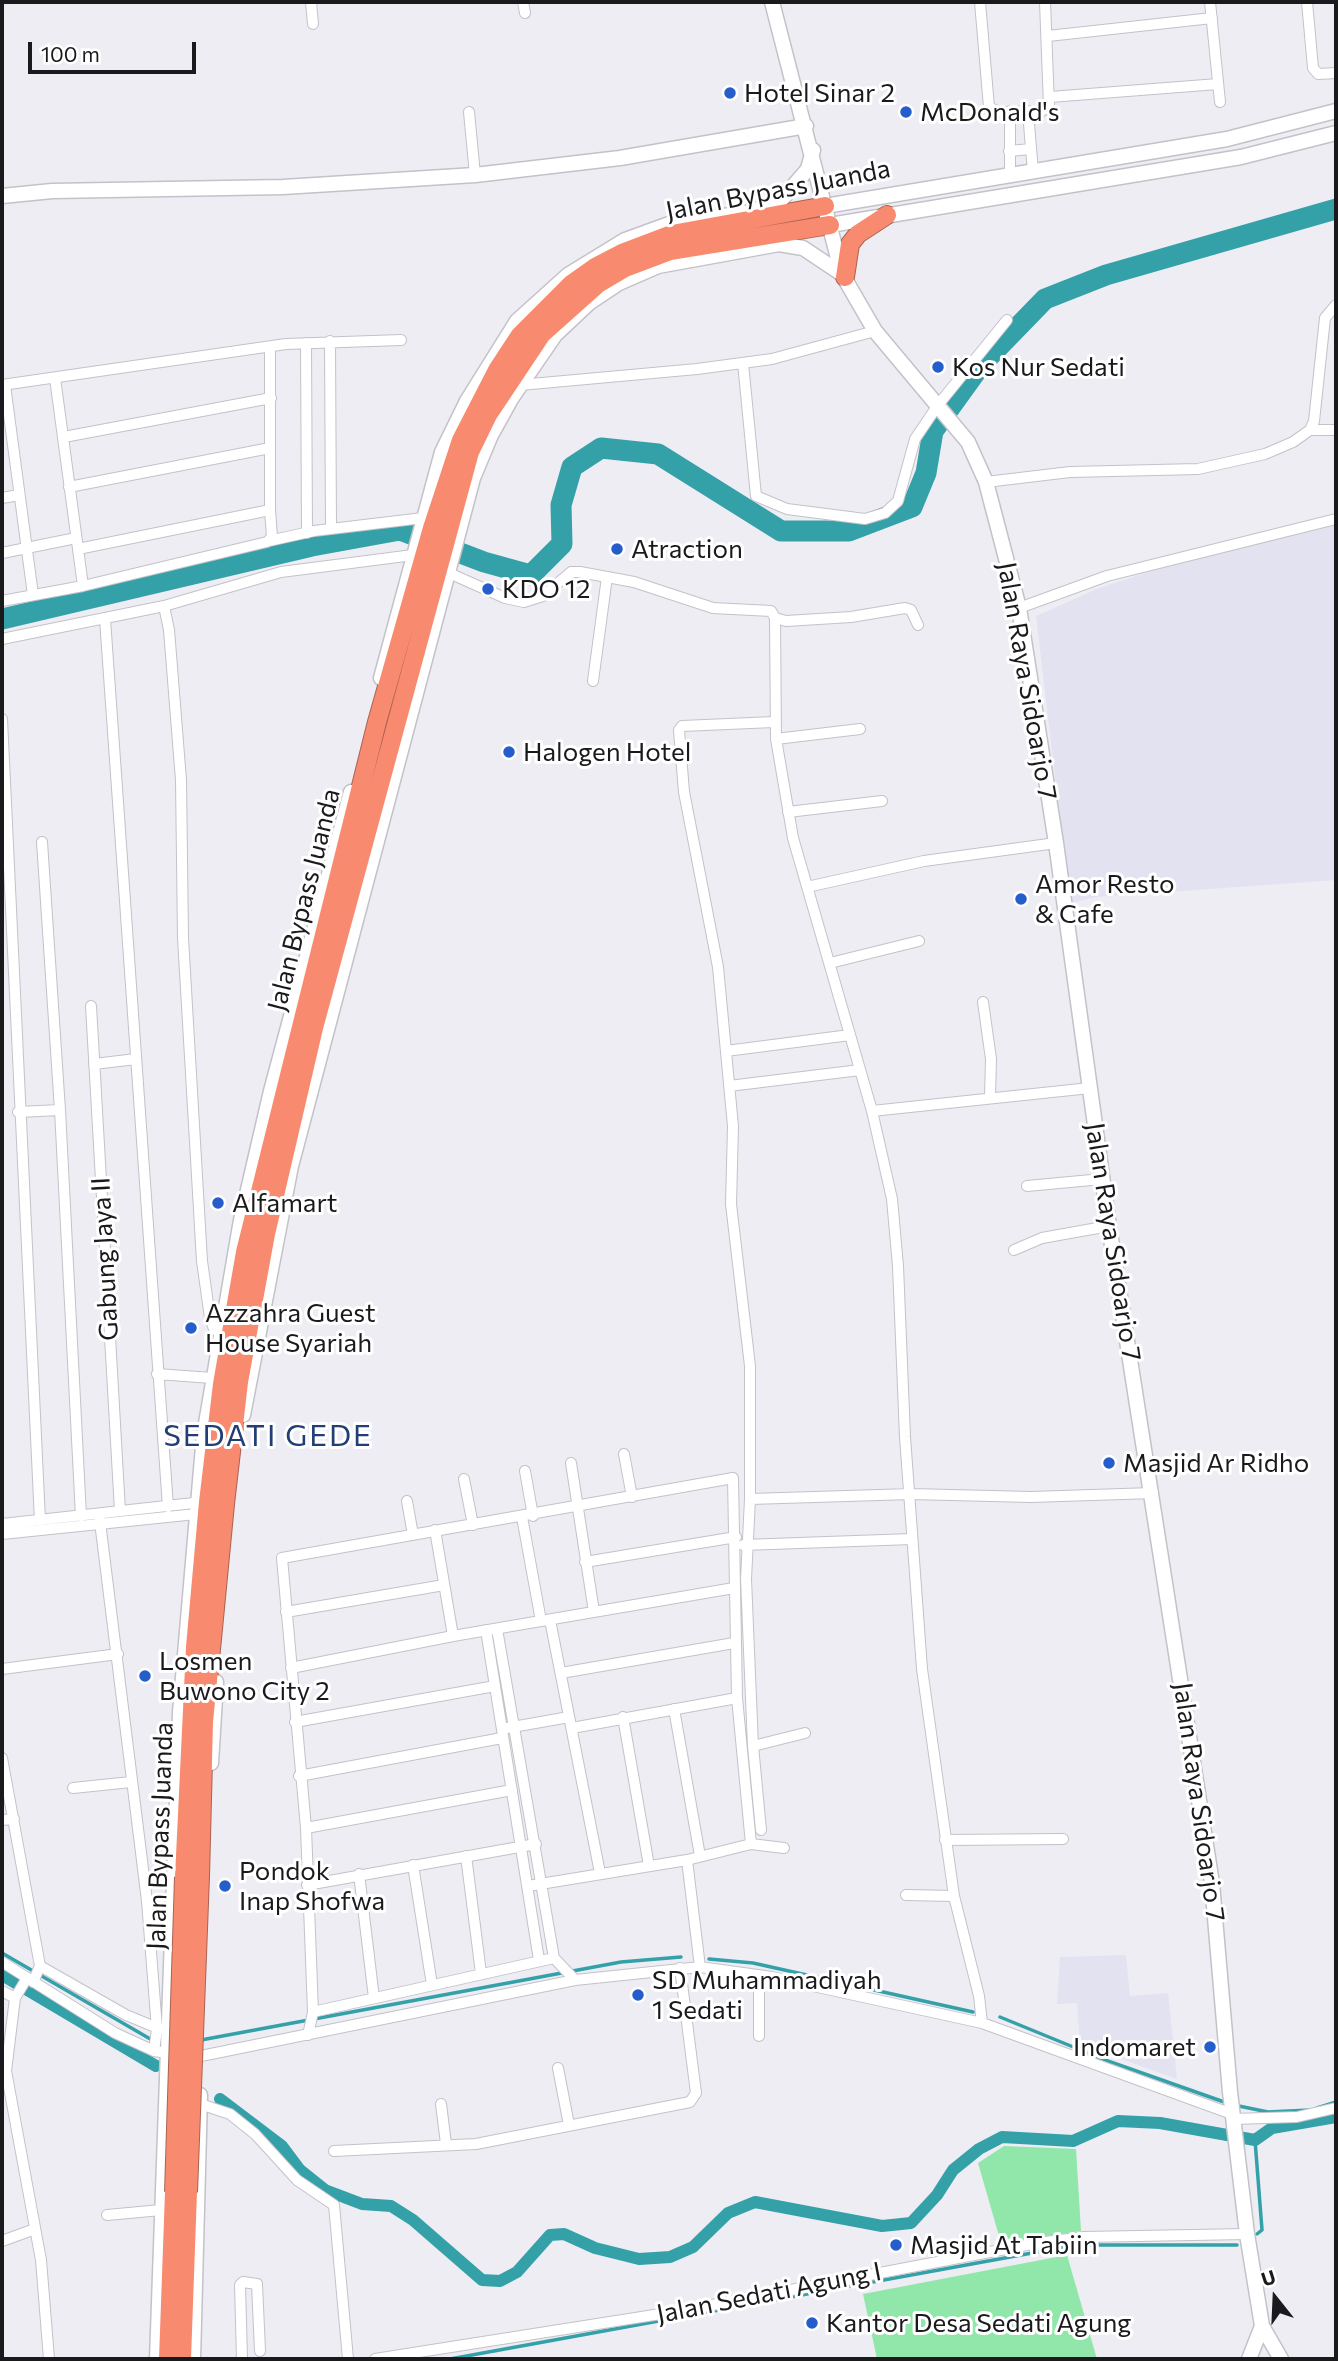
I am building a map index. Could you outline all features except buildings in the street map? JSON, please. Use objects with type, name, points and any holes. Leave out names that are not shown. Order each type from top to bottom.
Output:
[{"type":"highway","name":"Jalan Bypass Juanda","points":[[307,1026],[349,918],[409,698],[432,561],[425,523],[461,440],[527,318],[595,267],[686,226],[825,206]]},
{"type":"highway","points":[[844,276],[850,244],[858,234],[887,215]]},
{"type":"highway","name":"Jalan Bypass Juanda","points":[[182,2359],[185,1871],[181,1819],[191,1636],[206,1506],[241,1369],[307,1026],[326,902],[383,687],[432,561],[452,541],[470,452],[488,415],[520,379],[542,334],[568,308],[625,268],[670,251],[830,225]]},
{"type":"highway","name":"Jalan Bypass Juanda","points":[[185,1871],[204,1835],[211,1693],[225,1537],[206,1506]]},
{"type":"highway","name":"Jalan Bypass Juanda","points":[[168,2359],[163,2334],[181,2192]]},
{"type":"main road","name":"Jalan Raya Sidoarjo 7","points":[[772,2],[844,276],[875,331],[968,442],[986,482],[1018,608],[1056,843],[1109,1226],[1153,1493],[1212,1883],[1230,2092],[1247,2234],[1262,2326],[1281,2359]]},
{"type":"main road","name":"Jalan Bypass Juanda","points":[[825,206],[1227,139],[1336,111]]},
{"type":"main road","points":[[2,196],[52,191],[283,187],[475,175],[620,158],[806,126]]},
{"type":"main road","name":"Jalan Bypass Juanda","points":[[830,225],[1076,187],[1241,157],[1336,133]]},
{"type":"main road","points":[[686,226],[751,212],[774,203],[798,184],[807,169],[813,150]]},
{"type":"main road","points":[[520,379],[555,335],[589,303],[619,283],[658,266],[779,244],[803,248],[844,276]]},
{"type":"main road","points":[[206,1506],[212,1378],[244,1207],[307,1026]]},
{"type":"main road","points":[[225,1537],[242,1421],[291,1166],[307,1026]]},
{"type":"main road","points":[[192,2359],[202,2046],[204,1835]]},
{"type":"main road","points":[[157,2359],[163,2334],[161,2040],[185,1871]]},
{"type":"main road","points":[[1249,2359],[1262,2326]]},
{"type":"street","points":[[312,2],[313,24]]},
{"type":"street","points":[[523,2],[525,13]]},
{"type":"street","points":[[980,2],[989,107],[994,112],[1048,109],[1050,97],[1045,2]]},
{"type":"street","points":[[1210,2],[1220,102]]},
{"type":"street","points":[[1307,2],[1313,68],[1318,74],[1336,73]]},
{"type":"street","points":[[1048,36],[1212,18]]},
{"type":"street","points":[[1050,97],[1218,84]]},
{"type":"street","points":[[1010,111],[1010,175]]},
{"type":"street","points":[[1028,111],[1033,172]]},
{"type":"street","points":[[469,112],[475,175]]},
{"type":"street","points":[[1009,151],[1031,149]]},
{"type":"street","points":[[1310,430],[1315,414],[1325,318],[1336,305]]},
{"type":"street","points":[[743,363],[756,496],[787,509],[865,519],[885,513],[898,501],[908,455],[939,407],[1007,320]]},
{"type":"street","points":[[520,379],[743,363],[832,345],[875,331]]},
{"type":"street","points":[[33,595],[19,495],[7,436],[3,385],[270,347],[330,341],[401,340]]},
{"type":"street","points":[[330,341],[331,529]]},
{"type":"street","points":[[306,343],[307,533]]},
{"type":"street","points":[[269,541],[272,537],[270,347]]},
{"type":"street","points":[[55,378],[83,586]]},
{"type":"street","points":[[64,438],[271,398]]},
{"type":"street","points":[[986,482],[1070,472],[1198,469],[1275,451],[1310,430],[1336,430]]},
{"type":"street","points":[[69,487],[270,448]]},
{"type":"street","points":[[2,498],[19,495]]},
{"type":"street","points":[[2,553],[77,544],[270,510]]},
{"type":"street","points":[[1018,608],[1107,576],[1336,519]]},
{"type":"street","points":[[2,601],[83,586],[307,533],[425,523]]},
{"type":"street","points":[[2,639],[164,606],[281,572],[432,561],[506,598],[524,602],[543,596],[571,572],[634,582],[713,608],[771,611],[775,618],[774,722],[789,812],[807,887],[872,1111],[893,1206],[905,1437],[922,1669],[940,1778],[954,1896],[979,1996],[982,2023]]},
{"type":"street","points":[[593,681],[607,577]]},
{"type":"street","points":[[164,606],[174,679],[181,780],[183,938],[202,1261],[210,1318],[214,1329],[222,1334]]},
{"type":"street","points":[[775,618],[786,621],[851,617],[905,608],[911,610],[918,625]]},
{"type":"street","points":[[105,619],[168,1507]]},
{"type":"street","points":[[2,719],[12,893],[18,1112],[40,1521]]},
{"type":"street","points":[[761,1830],[753,1746],[746,1591],[750,1499],[750,1366],[730,1204],[733,1126],[718,967],[684,792],[679,730],[682,726],[774,722]]},
{"type":"street","points":[[776,739],[860,729]]},
{"type":"street","points":[[789,812],[882,801]]},
{"type":"street","points":[[42,842],[60,1110],[81,1516]]},
{"type":"street","points":[[807,887],[924,860],[1056,843]]},
{"type":"street","points":[[830,963],[919,941]]},
{"type":"street","points":[[983,1002],[991,1059],[990,1097]]},
{"type":"street","name":"Gabung Jaya II","points":[[91,1006],[120,1511]]},
{"type":"street","points":[[726,1051],[850,1035]]},
{"type":"street","points":[[94,1064],[136,1059]]},
{"type":"street","points":[[729,1086],[860,1070]]},
{"type":"street","points":[[872,1111],[1090,1088]]},
{"type":"street","points":[[18,1112],[60,1110]]},
{"type":"street","points":[[1027,1185],[1102,1179]]},
{"type":"street","points":[[1014,1250],[1042,1238],[1109,1226]]},
{"type":"street","points":[[157,1374],[212,1378]]},
{"type":"street","points":[[624,1454],[632,1497]]},
{"type":"street","points":[[571,1463],[594,1612]]},
{"type":"street","points":[[525,1471],[528,1516],[545,1621],[561,1673],[600,1873]]},
{"type":"street","points":[[310,2023],[306,1828],[299,1776],[282,1558],[733,1478],[736,1541],[734,1643],[751,1844]]},
{"type":"street","points":[[464,1479],[473,1525]]},
{"type":"street","points":[[750,1499],[911,1494],[1031,1497],[1153,1493]]},
{"type":"street","points":[[407,1501],[413,1535]]},
{"type":"street","points":[[2,1524],[81,1516],[100,1519],[120,1511],[206,1506]]},
{"type":"street","points":[[2,1534],[206,1506]]},
{"type":"street","points":[[100,1519],[147,1901],[161,2040]]},
{"type":"street","points":[[435,1530],[453,1636]]},
{"type":"street","points":[[585,1562],[736,1541],[749,1545],[912,1539]]},
{"type":"street","points":[[286,1612],[444,1585]]},
{"type":"street","points":[[291,1668],[453,1636],[734,1588]]},
{"type":"street","points":[[492,1629],[495,1686],[539,1960]]},
{"type":"street","points":[[492,1629],[557,1960],[573,1977]]},
{"type":"street","points":[[561,1673],[734,1643]]},
{"type":"street","points":[[2,1669],[118,1654]]},
{"type":"street","points":[[295,1722],[495,1686]]},
{"type":"street","points":[[572,1728],[737,1698]]},
{"type":"street","points":[[674,1709],[700,1856]]},
{"type":"street","points":[[299,1776],[502,1733],[513,1727],[569,1717]]},
{"type":"street","points":[[623,1717],[649,1866]]},
{"type":"street","points":[[753,1746],[805,1732]]},
{"type":"street","points":[[2,1758],[13,1819],[33,1976],[17,1995],[4,2071],[45,2290],[49,2359]]},
{"type":"street","points":[[74,1788],[131,1782]]},
{"type":"street","points":[[306,1828],[512,1790]]},
{"type":"street","points":[[2,1820],[13,1819]]},
{"type":"street","points":[[946,1840],[1063,1839]]},
{"type":"street","points":[[307,1885],[536,1844]]},
{"type":"street","points":[[528,1886],[687,1860],[751,1844],[784,1848]]},
{"type":"street","points":[[466,1856],[481,1973]]},
{"type":"street","points":[[687,1860],[700,1967]]},
{"type":"street","points":[[413,1865],[432,1985]]},
{"type":"street","points":[[359,1874],[373,1998]]},
{"type":"street","points":[[906,1895],[954,1896]]},
{"type":"street","points":[[310,2023],[373,1998],[539,1960],[557,1960]]},
{"type":"street","points":[[2,1962],[161,2040]]},
{"type":"street","points":[[33,1976],[115,2033],[202,2046],[310,2023],[573,1977],[700,1967],[759,1975],[982,2023],[1233,2117],[1297,2117],[1336,2108]]},
{"type":"street","points":[[334,2151],[476,2144],[693,2101],[696,2094],[695,2081],[680,1968]]},
{"type":"street","points":[[759,1975],[759,2036]]},
{"type":"street","points":[[2,1991],[17,1995]]},
{"type":"street","points":[[558,2068],[569,2125]]},
{"type":"street","points":[[200,2104],[230,2114],[255,2134],[297,2180],[334,2205],[348,2359]]},
{"type":"street","points":[[441,2104],[446,2144]]},
{"type":"street","points":[[107,2215],[161,2210]]},
{"type":"street","points":[[2,2241],[35,2229]]},
{"type":"street","name":"Jalan Sedati Agung I","points":[[375,2359],[686,2310],[1037,2243],[1084,2237],[1247,2234]]},
{"type":"street","points":[[242,2359],[243,2282],[257,2284],[260,2351]]},
{"type":"shaded area","points":[[1336,524],[1336,880],[1097,897],[1070,903],[1036,616],[1097,589],[1160,568]]},
{"type":"shaded area","points":[[1126,1955],[1130,1996],[1168,1993],[1177,2079],[1080,2044],[1077,2003],[1057,2004],[1060,1957]]},
{"type":"green space","points":[[1004,2146],[1076,2149],[1081,2231],[1001,2243],[978,2163]]},
{"type":"green space","points":[[1067,2255],[1097,2359],[877,2359],[863,2294]]},
{"type":"waterway","points":[[2,619],[312,546],[400,530],[484,562],[531,575],[562,544],[561,505],[572,467],[601,448],[658,454],[781,531],[849,531],[912,507],[926,473],[933,431],[980,366],[1045,299],[1106,275],[1336,209]]},
{"type":"waterway","points":[[2,1953],[152,2040],[165,2040]]},
{"type":"waterway","points":[[201,2040],[621,1962],[681,1957]]},
{"type":"waterway","points":[[709,1959],[753,1963],[973,2012]]},
{"type":"waterway","points":[[2,1975],[156,2066]]},
{"type":"waterway","points":[[1000,2017],[1105,2060],[1227,2103]]},
{"type":"waterway","points":[[220,2099],[282,2146],[300,2170],[325,2190],[362,2204],[391,2206],[413,2220],[482,2280],[500,2281],[517,2272],[550,2235],[564,2234],[595,2248],[639,2259],[670,2257],[693,2247],[728,2213],[755,2202],[882,2226],[911,2223],[937,2195],[953,2170],[979,2149],[1002,2137],[1073,2141],[1118,2121],[1160,2123],[1255,2140],[1272,2128],[1336,2117]]},
{"type":"waterway","points":[[1317,2108],[1336,2102]]},
{"type":"waterway","points":[[1234,2105],[1268,2112],[1310,2110]]},
{"type":"waterway","points":[[1255,2140],[1262,2230],[1257,2234]]},
{"type":"waterway","points":[[450,2359],[1076,2245],[1237,2245]]},
{"type":"place","name":"Hotel Sinar 2","points":[[730,93]]},
{"type":"place","name":"McDonald's","points":[[906,112]]},
{"type":"place","name":"Kos Nur Sedati","points":[[938,367]]},
{"type":"place","name":"Atraction","points":[[617,549]]},
{"type":"place","name":"KDO 12","points":[[488,589]]},
{"type":"place","name":"Halogen Hotel","points":[[509,752]]},
{"type":"place","name":"Amor Resto & Cafe","points":[[1021,899]]},
{"type":"place","name":"Alfamart","points":[[218,1203]]},
{"type":"place","name":"Azzahra Guest House Syariah","points":[[191,1328]]},
{"type":"place","name":"Masjid Ar Ridho","points":[[1109,1463]]},
{"type":"place","name":"Losmen Buwono City 2","points":[[145,1676]]},
{"type":"place","name":"Pondok Inap Shofwa","points":[[225,1886]]},
{"type":"place","name":"SD Muhammadiyah 1 Sedati","points":[[638,1995]]},
{"type":"place","name":"Indomaret","points":[[1210,2047]]},
{"type":"place","name":"Masjid At Tabiin","points":[[896,2245]]},
{"type":"place","name":"Kantor Desa Sedati Agung","points":[[812,2323]]},
{"type":"district","name":"SEDATI GEDE","points":[[268,1436]]}]
